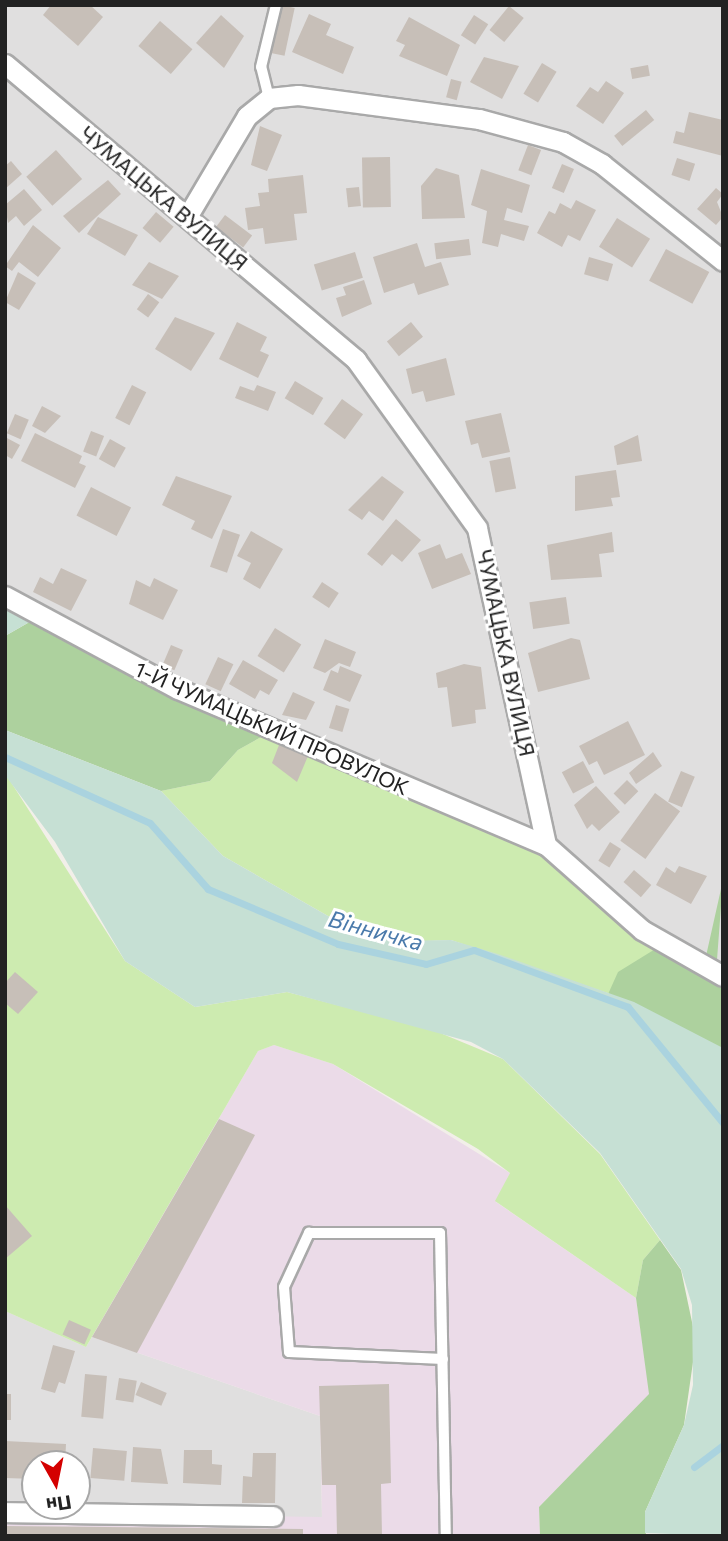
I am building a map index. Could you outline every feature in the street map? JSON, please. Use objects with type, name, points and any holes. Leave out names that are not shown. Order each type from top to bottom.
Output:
[{"type":"street","name":"ЧУМАЦЬКА ВУЛИЦЯ","points":[[5,64],[356,360],[467,510],[485,549],[546,845]]},
{"type":"street","points":[[187,217],[247,116],[269,97],[298,95],[480,119],[563,142],[602,164],[723,261]]},
{"type":"street","name":"1-Й ЧУМАЦЬКИЙ ПРОВУЛОК","points":[[5,596],[178,689],[546,845]]},
{"type":"street","points":[[546,845],[642,930],[723,976]]},
{"type":"street","points":[[5,1512],[273,1516]]},
{"type":"lane","points":[[269,97],[261,67],[276,5]]},
{"type":"lane","points":[[443,1359],[289,1352],[284,1287],[309,1233],[440,1233],[443,1359],[446,1536]]},
{"type":"shaded area","points":[[5,5],[723,5],[723,976],[272,731],[5,596]]},
{"type":"shaded area","points":[[274,1045],[333,1064],[510,1173],[496,1202],[636,1298],[650,1394],[539,1507],[540,1536],[5,1536],[5,1512],[21,1512],[21,1520],[91,1520],[91,1513],[322,1517],[320,1416],[92,1337],[258,1051]]},
{"type":"shaded area","points":[[5,1311],[86,1347],[92,1337],[320,1416],[322,1518],[91,1514],[91,1450],[21,1450],[21,1512],[5,1512]]},
{"type":"green space","points":[[5,596],[40,616],[5,636]]},
{"type":"green space","points":[[40,616],[272,731],[238,750],[210,781],[161,791],[5,730],[5,636]]},
{"type":"green space","points":[[5,730],[161,791],[223,856],[328,916],[400,941],[451,940],[498,954],[634,1002],[723,1048],[723,1536],[645,1533],[645,1512],[684,1425],[693,1385],[692,1305],[681,1269],[600,1153],[503,1059],[471,1042],[287,992],[195,1007],[125,961],[55,842],[5,775]]},
{"type":"green space","points":[[272,731],[546,845],[665,943],[634,1002],[451,940],[400,942],[328,916],[223,856],[161,791],[210,781],[238,750]]},
{"type":"green space","points":[[7,776],[125,961],[195,1007],[287,992],[433,1030],[503,1059],[600,1154],[660,1240],[643,1260],[636,1298],[495,1201],[510,1173],[478,1149],[333,1064],[274,1045],[258,1051],[86,1347],[5,1311]]},
{"type":"green space","points":[[723,880],[716,973],[723,976],[723,1165],[587,1041],[618,972],[665,943],[704,965]]},
{"type":"green space","points":[[660,1240],[681,1270],[696,1341],[684,1425],[645,1512],[646,1536],[540,1536],[539,1507],[649,1394],[636,1298],[643,1260]]},
{"type":"building","points":[[51,5],[90,5],[103,17],[78,46],[43,15]]},
{"type":"building","points":[[281,5],[295,8],[285,56],[271,53]]},
{"type":"building","points":[[509,6],[524,18],[504,42],[489,30]]},
{"type":"building","points":[[309,14],[331,24],[326,35],[354,47],[343,74],[292,52]]},
{"type":"building","points":[[221,15],[244,36],[224,68],[196,43]]},
{"type":"building","points":[[474,15],[488,24],[475,44],[461,35]]},
{"type":"building","points":[[409,17],[460,45],[447,76],[399,56],[405,45],[396,41]]},
{"type":"building","points":[[160,21],[192,49],[171,74],[138,46]]},
{"type":"building","points":[[484,57],[519,66],[502,99],[470,82]]},
{"type":"building","points":[[542,63],[557,72],[538,103],[523,94]]},
{"type":"building","points":[[648,65],[650,76],[632,79],[630,68]]},
{"type":"building","points":[[451,79],[462,82],[457,100],[446,97]]},
{"type":"building","points":[[606,81],[624,93],[603,124],[576,106],[590,87],[598,92]]},
{"type":"building","points":[[646,110],[654,120],[622,146],[614,136]]},
{"type":"building","points":[[689,112],[723,120],[723,156],[673,143],[676,131],[684,133]]},
{"type":"building","points":[[260,126],[282,135],[267,171],[251,165]]},
{"type":"building","points":[[528,145],[541,150],[531,175],[518,170]]},
{"type":"building","points":[[56,150],[82,179],[52,206],[26,177]]},
{"type":"building","points":[[362,157],[390,157],[391,207],[363,207]]},
{"type":"building","points":[[677,158],[695,164],[690,181],[671,175]]},
{"type":"building","points":[[11,161],[22,174],[5,189],[5,166]]},
{"type":"building","points":[[562,164],[574,169],[564,193],[552,188]]},
{"type":"building","points":[[436,168],[459,175],[465,218],[422,219],[421,186]]},
{"type":"building","points":[[481,169],[530,185],[522,213],[507,208],[504,220],[529,226],[524,241],[501,234],[498,247],[482,243],[487,211],[471,205]]},
{"type":"building","points":[[303,175],[307,213],[294,214],[297,240],[265,244],[263,228],[248,230],[245,208],[260,206],[258,193],[269,192],[268,179]]},
{"type":"building","points":[[108,180],[121,194],[79,233],[63,216]]},
{"type":"building","points":[[359,187],[361,206],[348,207],[346,188]]},
{"type":"building","points":[[716,188],[723,194],[717,202],[723,217],[716,225],[697,209]]},
{"type":"building","points":[[24,189],[42,210],[24,226],[16,216],[8,223],[5,205]]},
{"type":"building","points":[[576,200],[596,210],[580,241],[568,235],[562,247],[537,233],[549,211],[555,214],[560,203],[571,209]]},
{"type":"building","points":[[156,212],[174,227],[160,243],[143,228]]},
{"type":"building","points":[[225,215],[252,235],[243,247],[216,227]]},
{"type":"building","points":[[98,217],[138,235],[125,256],[87,234]]},
{"type":"building","points":[[617,218],[650,239],[632,268],[599,247]]},
{"type":"building","points":[[33,225],[61,248],[38,277],[19,262],[12,271],[5,266]]},
{"type":"building","points":[[469,239],[471,255],[436,259],[434,243]]},
{"type":"building","points":[[417,243],[425,267],[441,262],[449,285],[418,295],[414,283],[384,293],[373,257]]},
{"type":"building","points":[[666,249],[709,272],[692,304],[649,281]]},
{"type":"building","points":[[355,252],[363,278],[322,290],[314,265]]},
{"type":"building","points":[[589,257],[613,264],[608,281],[584,274]]},
{"type":"building","points":[[149,262],[179,276],[162,299],[132,285]]},
{"type":"building","points":[[18,272],[36,283],[19,310],[5,302]]},
{"type":"building","points":[[364,280],[372,304],[342,317],[336,298],[346,295],[343,287]]},
{"type":"building","points":[[148,294],[159,302],[148,318],[137,309]]},
{"type":"building","points":[[175,317],[215,333],[191,371],[155,349]]},
{"type":"building","points":[[237,322],[267,337],[260,351],[269,355],[258,378],[219,359]]},
{"type":"building","points":[[411,322],[423,337],[399,356],[387,342]]},
{"type":"building","points":[[446,358],[455,395],[426,402],[423,391],[412,394],[406,369]]},
{"type":"building","points":[[295,381],[323,398],[313,415],[285,398]]},
{"type":"building","points":[[132,385],[146,392],[129,425],[115,418]]},
{"type":"building","points":[[257,385],[276,392],[268,411],[235,398],[240,386],[254,391]]},
{"type":"building","points":[[342,399],[363,414],[345,439],[324,424]]},
{"type":"building","points":[[42,406],[61,416],[45,433],[32,426]]},
{"type":"building","points":[[501,413],[510,452],[482,458],[478,443],[471,445],[465,421]]},
{"type":"building","points":[[15,414],[29,420],[21,439],[7,433]]},
{"type":"building","points":[[91,431],[104,436],[96,457],[83,452]]},
{"type":"building","points":[[35,433],[82,456],[79,463],[86,466],[75,488],[21,461]]},
{"type":"building","points":[[638,435],[642,461],[617,465],[614,446]]},
{"type":"building","points":[[5,437],[20,445],[12,459],[5,455]]},
{"type":"building","points":[[110,439],[126,448],[115,468],[99,459]]},
{"type":"building","points":[[510,457],[516,488],[495,492],[489,461]]},
{"type":"building","points":[[616,470],[620,497],[611,498],[613,506],[575,511],[575,476]]},
{"type":"building","points":[[176,476],[232,496],[212,539],[191,529],[195,521],[162,505]]},
{"type":"building","points":[[382,476],[404,492],[383,521],[369,511],[362,520],[348,510]]},
{"type":"building","points":[[91,487],[131,507],[117,536],[76,516]]},
{"type":"building","points":[[396,519],[421,540],[402,562],[392,554],[382,566],[367,554]]},
{"type":"building","points":[[223,529],[240,535],[227,573],[210,567]]},
{"type":"building","points":[[251,531],[283,549],[260,589],[243,579],[251,563],[237,556]]},
{"type":"building","points":[[612,532],[614,552],[599,554],[602,577],[551,580],[547,545]]},
{"type":"building","points":[[440,544],[446,559],[462,553],[471,574],[432,589],[418,553]]},
{"type":"building","points":[[61,568],[87,580],[71,611],[33,592],[40,577],[53,584]]},
{"type":"building","points":[[154,578],[178,590],[163,620],[129,604],[136,580],[150,587]]},
{"type":"building","points":[[322,582],[339,593],[329,608],[312,597]]},
{"type":"building","points":[[566,597],[570,624],[533,629],[529,602]]},
{"type":"building","points":[[275,628],[301,644],[284,672],[258,656]]},
{"type":"building","points":[[571,638],[580,640],[590,679],[538,692],[528,653]]},
{"type":"building","points":[[325,639],[356,652],[350,667],[339,663],[325,673],[313,668]]},
{"type":"building","points":[[171,645],[183,650],[174,670],[162,665]]},
{"type":"building","points":[[218,657],[233,664],[221,691],[205,684]]},
{"type":"building","points":[[243,660],[278,680],[269,695],[260,690],[255,699],[229,684]]},
{"type":"building","points":[[464,664],[481,667],[486,709],[475,710],[476,723],[452,727],[447,687],[438,688],[436,673]]},
{"type":"building","points":[[340,666],[362,675],[350,702],[323,690],[331,670],[338,673]]},
{"type":"building","points":[[293,692],[315,702],[306,720],[282,715]]},
{"type":"building","points":[[336,705],[349,709],[342,732],[329,728]]},
{"type":"building","points":[[628,721],[645,755],[604,775],[597,761],[589,765],[579,746]]},
{"type":"building","points":[[279,745],[308,756],[297,782],[272,763]]},
{"type":"building","points":[[653,752],[662,766],[636,784],[629,773]]},
{"type":"building","points":[[583,761],[594,782],[573,793],[562,772]]},
{"type":"building","points":[[681,771],[695,777],[682,807],[668,801]]},
{"type":"building","points":[[627,780],[638,791],[625,805],[614,793]]},
{"type":"building","points":[[596,786],[620,812],[599,831],[592,824],[587,829],[574,805]]},
{"type":"building","points":[[655,793],[680,811],[645,859],[620,841]]},
{"type":"building","points":[[610,842],[621,849],[609,868],[598,861]]},
{"type":"building","points":[[679,866],[707,876],[691,904],[656,885],[666,867],[675,873]]},
{"type":"building","points":[[634,870],[651,885],[641,897],[624,882]]},
{"type":"building","points":[[15,972],[38,992],[18,1014],[5,1003],[5,983]]},
{"type":"building","points":[[219,1119],[255,1135],[137,1353],[92,1337]]},
{"type":"building","points":[[5,1205],[32,1236],[5,1259]]},
{"type":"building","points":[[69,1320],[91,1330],[84,1344],[62,1335]]},
{"type":"building","points":[[53,1345],[75,1351],[65,1384],[59,1382],[55,1393],[41,1389]]},
{"type":"building","points":[[85,1374],[107,1376],[103,1419],[81,1417]]},
{"type":"building","points":[[119,1378],[137,1381],[133,1403],[116,1400]]},
{"type":"building","points":[[141,1382],[167,1393],[161,1406],[136,1395]]},
{"type":"building","points":[[389,1384],[391,1483],[381,1484],[382,1536],[337,1536],[336,1485],[322,1485],[319,1386]]},
{"type":"building","points":[[5,1394],[11,1394],[11,1420],[5,1420]]},
{"type":"building","points":[[5,1441],[66,1444],[66,1450],[21,1450],[21,1479],[5,1478]]},
{"type":"building","points":[[133,1447],[161,1449],[168,1484],[131,1482]]},
{"type":"building","points":[[93,1448],[127,1451],[124,1481],[91,1478]]},
{"type":"building","points":[[184,1450],[212,1450],[212,1464],[222,1465],[221,1485],[183,1483]]},
{"type":"building","points":[[253,1453],[276,1453],[275,1503],[242,1503],[243,1476],[252,1477]]},
{"type":"building","points":[[5,1526],[303,1529],[303,1536],[5,1536]]},
{"type":"waterway","name":"Вінничка","points":[[5,757],[150,823],[208,889],[338,944],[426,964],[474,950],[628,1007],[723,1123]]},
{"type":"waterway","points":[[694,1467],[723,1445]]}]
